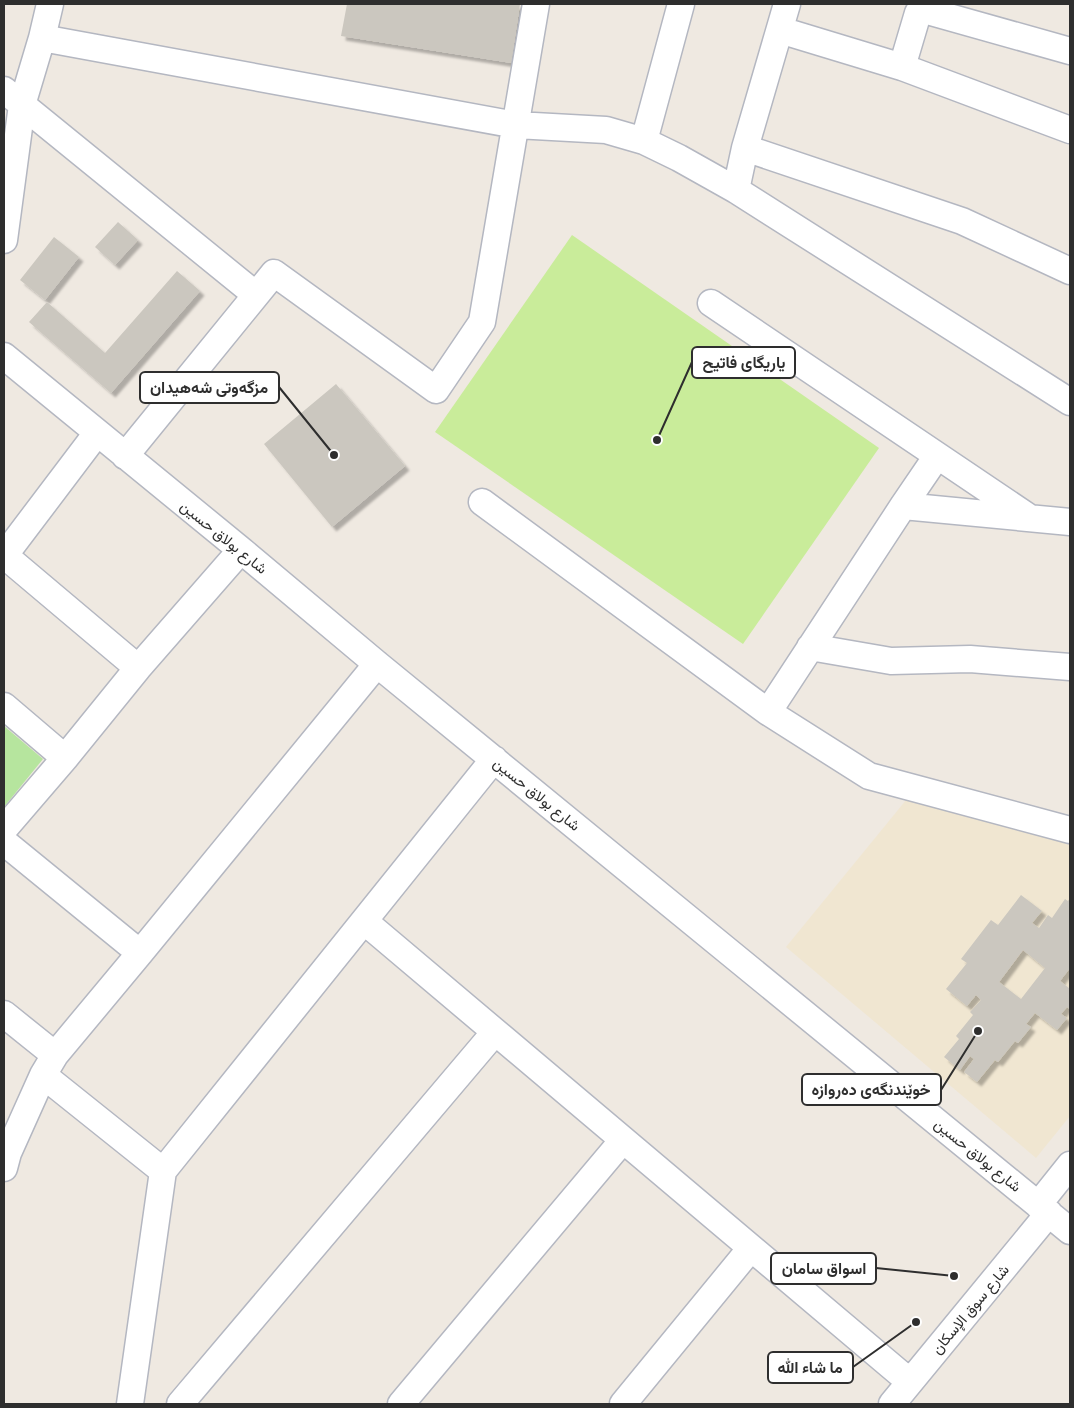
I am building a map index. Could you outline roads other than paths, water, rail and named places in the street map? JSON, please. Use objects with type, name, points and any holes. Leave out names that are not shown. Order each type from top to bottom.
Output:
[{"type":"street","points":[[4,240],[13,98],[42,38],[50,4]]},
{"type":"street","points":[[125,456],[274,273],[436,390],[482,322],[536,4]]},
{"type":"street","points":[[644,142],[681,4]]},
{"type":"street","points":[[736,190],[745,148],[788,4]]},
{"type":"street","points":[[902,67],[920,10],[1070,51]]},
{"type":"street","points":[[780,30],[902,67],[1070,130]]},
{"type":"street","points":[[42,38],[516,125],[606,130],[644,142],[679,158],[736,190],[1070,402]]},
{"type":"street","points":[[13,98],[256,295]]},
{"type":"street","points":[[745,148],[962,221],[1070,271]]},
{"type":"street","points":[[711,303],[1030,518]]},
{"type":"street","name":"شارع بولاق حسين","points":[[4,356],[1070,1231]]},
{"type":"street","points":[[98,433],[4,556],[138,668]]},
{"type":"street","points":[[768,712],[937,456]]},
{"type":"street","points":[[482,502],[768,712],[869,776],[1070,830]]},
{"type":"street","points":[[903,506],[1070,522]]},
{"type":"street","points":[[4,829],[138,668],[241,550]]},
{"type":"street","points":[[810,647],[891,661],[970,659],[1070,667]]},
{"type":"street","points":[[4,1168],[8,1153],[49,1065],[378,664]]},
{"type":"street","points":[[4,706],[64,758]]},
{"type":"street","points":[[130,1404],[163,1171],[494,759]]},
{"type":"street","points":[[4,842],[140,953]]},
{"type":"street","points":[[364,921],[910,1382]]},
{"type":"street","points":[[4,1014],[49,1065],[163,1171]]},
{"type":"street","points":[[180,1404],[495,1032]]},
{"type":"street","points":[[401,1404],[623,1140]]},
{"type":"street","name":"شارع سوق الإسكان","points":[[892,1404],[1043,1209],[1070,1165]]},
{"type":"street","points":[[623,1404],[751,1248]]},
{"type":"place","name":"یاریگای فاتیح","points":[[657,440]]},
{"type":"place","name":"مزگەوتی شەهیدان","points":[[334,455]]},
{"type":"place","name":"خوێندنگەی دەروازە","points":[[978,1031]]},
{"type":"place","name":"اسواق سامان","points":[[954,1276]]},
{"type":"place","name":"ما شاء الله","points":[[916,1322]]}]
